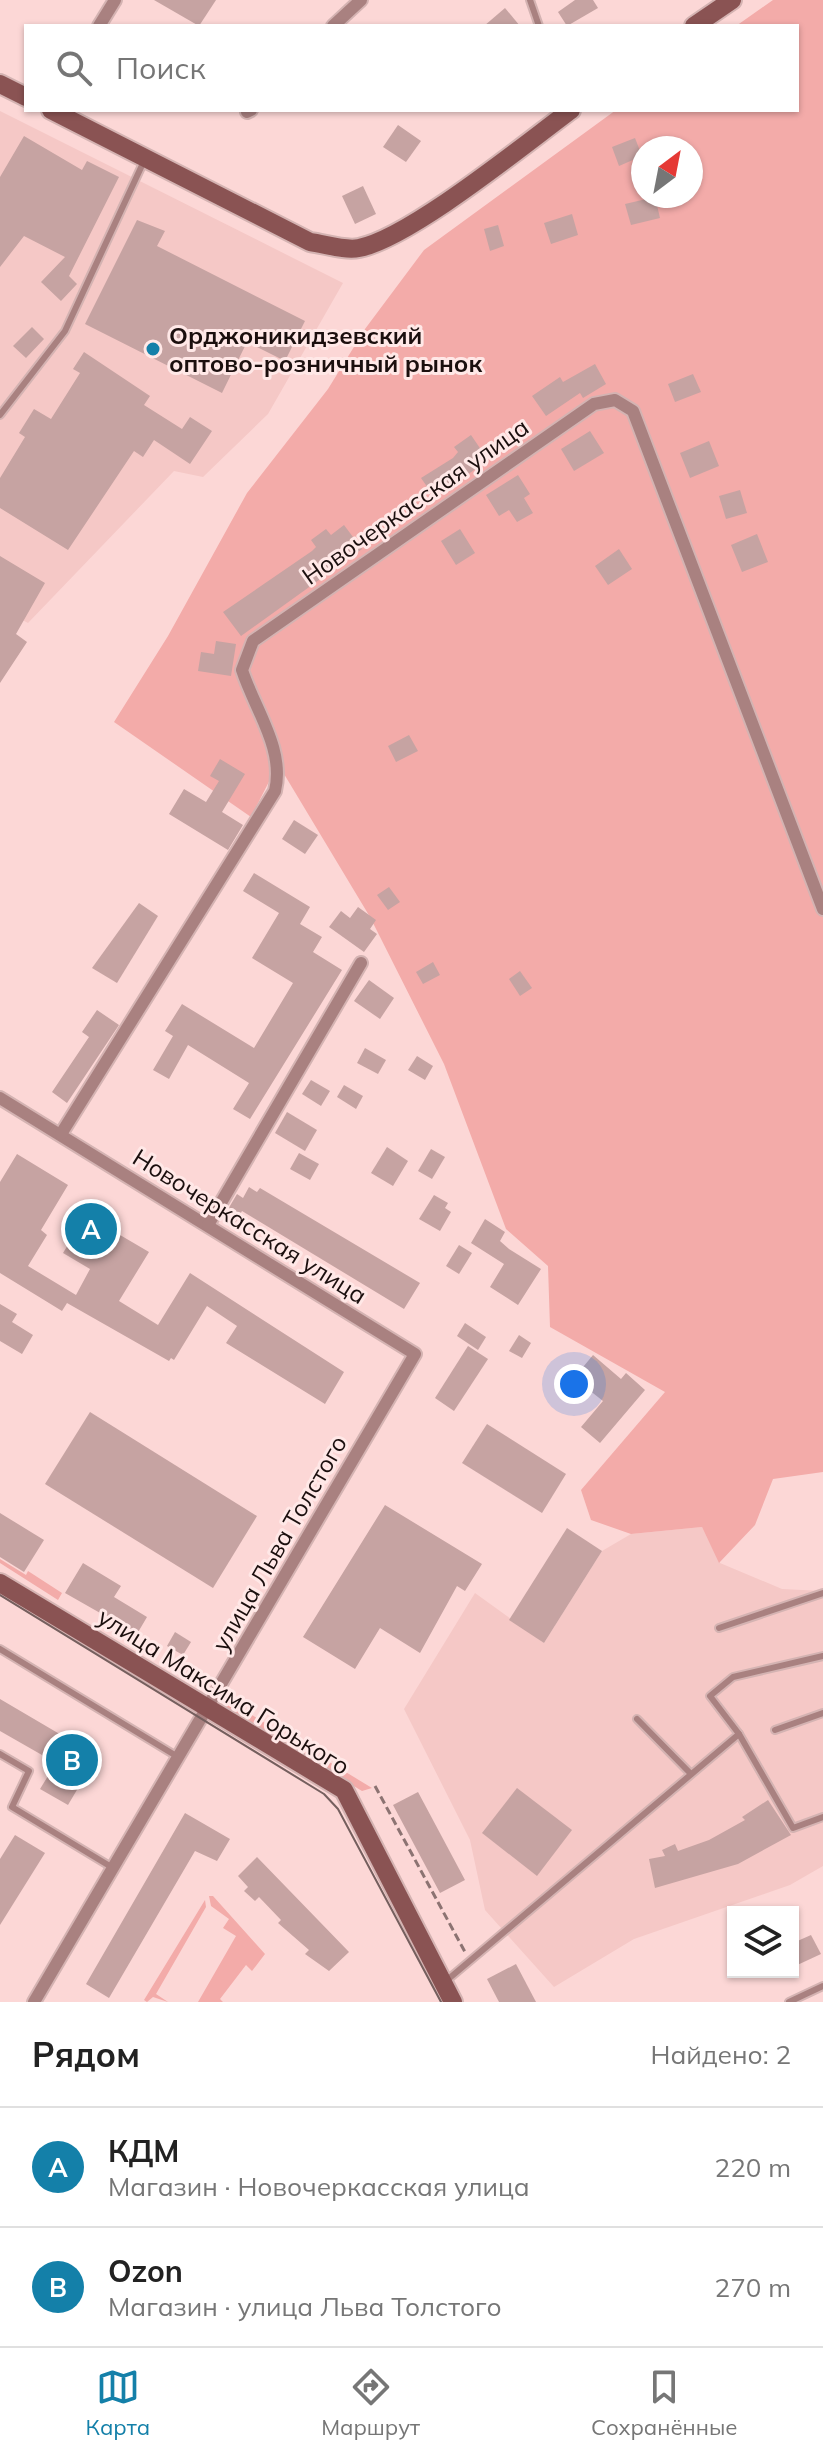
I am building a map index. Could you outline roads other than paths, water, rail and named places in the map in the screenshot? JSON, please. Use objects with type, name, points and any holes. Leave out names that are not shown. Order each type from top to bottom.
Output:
[{"type":"main road","points":[[697,24],[732,0]]},
{"type":"main road","points":[[0,84],[24,96]]},
{"type":"main road","points":[[55,112],[310,242],[357,249],[385,239],[420,217],[567,112]]},
{"type":"main road","name":"улица Максима Горького","points":[[0,1583],[209,1705],[344,1790],[453,2002]]},
{"type":"street","points":[[100,24],[115,0]]},
{"type":"street","points":[[335,24],[361,0]]},
{"type":"street","name":"Новочеркасская улица","points":[[61,1134],[275,791],[279,773],[277,754],[242,670],[253,641],[594,404],[615,400],[633,411],[823,909]]},
{"type":"street","points":[[208,1225],[361,963]]},
{"type":"street","name":"Новочеркасская улица","points":[[0,1098],[415,1354]]},
{"type":"street","name":"улица Льва Толстого","points":[[34,2002],[415,1354]]},
{"type":"lane","points":[[530,0],[538,24]]},
{"type":"lane","points":[[0,415],[65,331],[145,158]]},
{"type":"lane","points":[[719,1628],[823,1593]]},
{"type":"lane","points":[[0,1649],[178,1757]]},
{"type":"lane","points":[[823,1656],[733,1677],[710,1696],[739,1734],[793,1828],[823,1817]]},
{"type":"lane","points":[[775,1730],[823,1713]]},
{"type":"lane","points":[[637,1719],[691,1774]]},
{"type":"lane","points":[[443,1984],[739,1734]]},
{"type":"lane","points":[[0,1754],[29,1771],[12,1807],[113,1868]]},
{"type":"lane","points":[[789,2002],[823,1986]]},
{"type":"tram line","points":[[0,1595],[324,1794],[338,1809],[441,2002]]},
{"type":"place","name":"Орджоникидзевский оптово-розничный рынок","points":[[153,349]]},
{"type":"place","name":"КДМ","points":[[91,1229]]},
{"type":"place","name":"Ozon","points":[[72,1760]]}]
